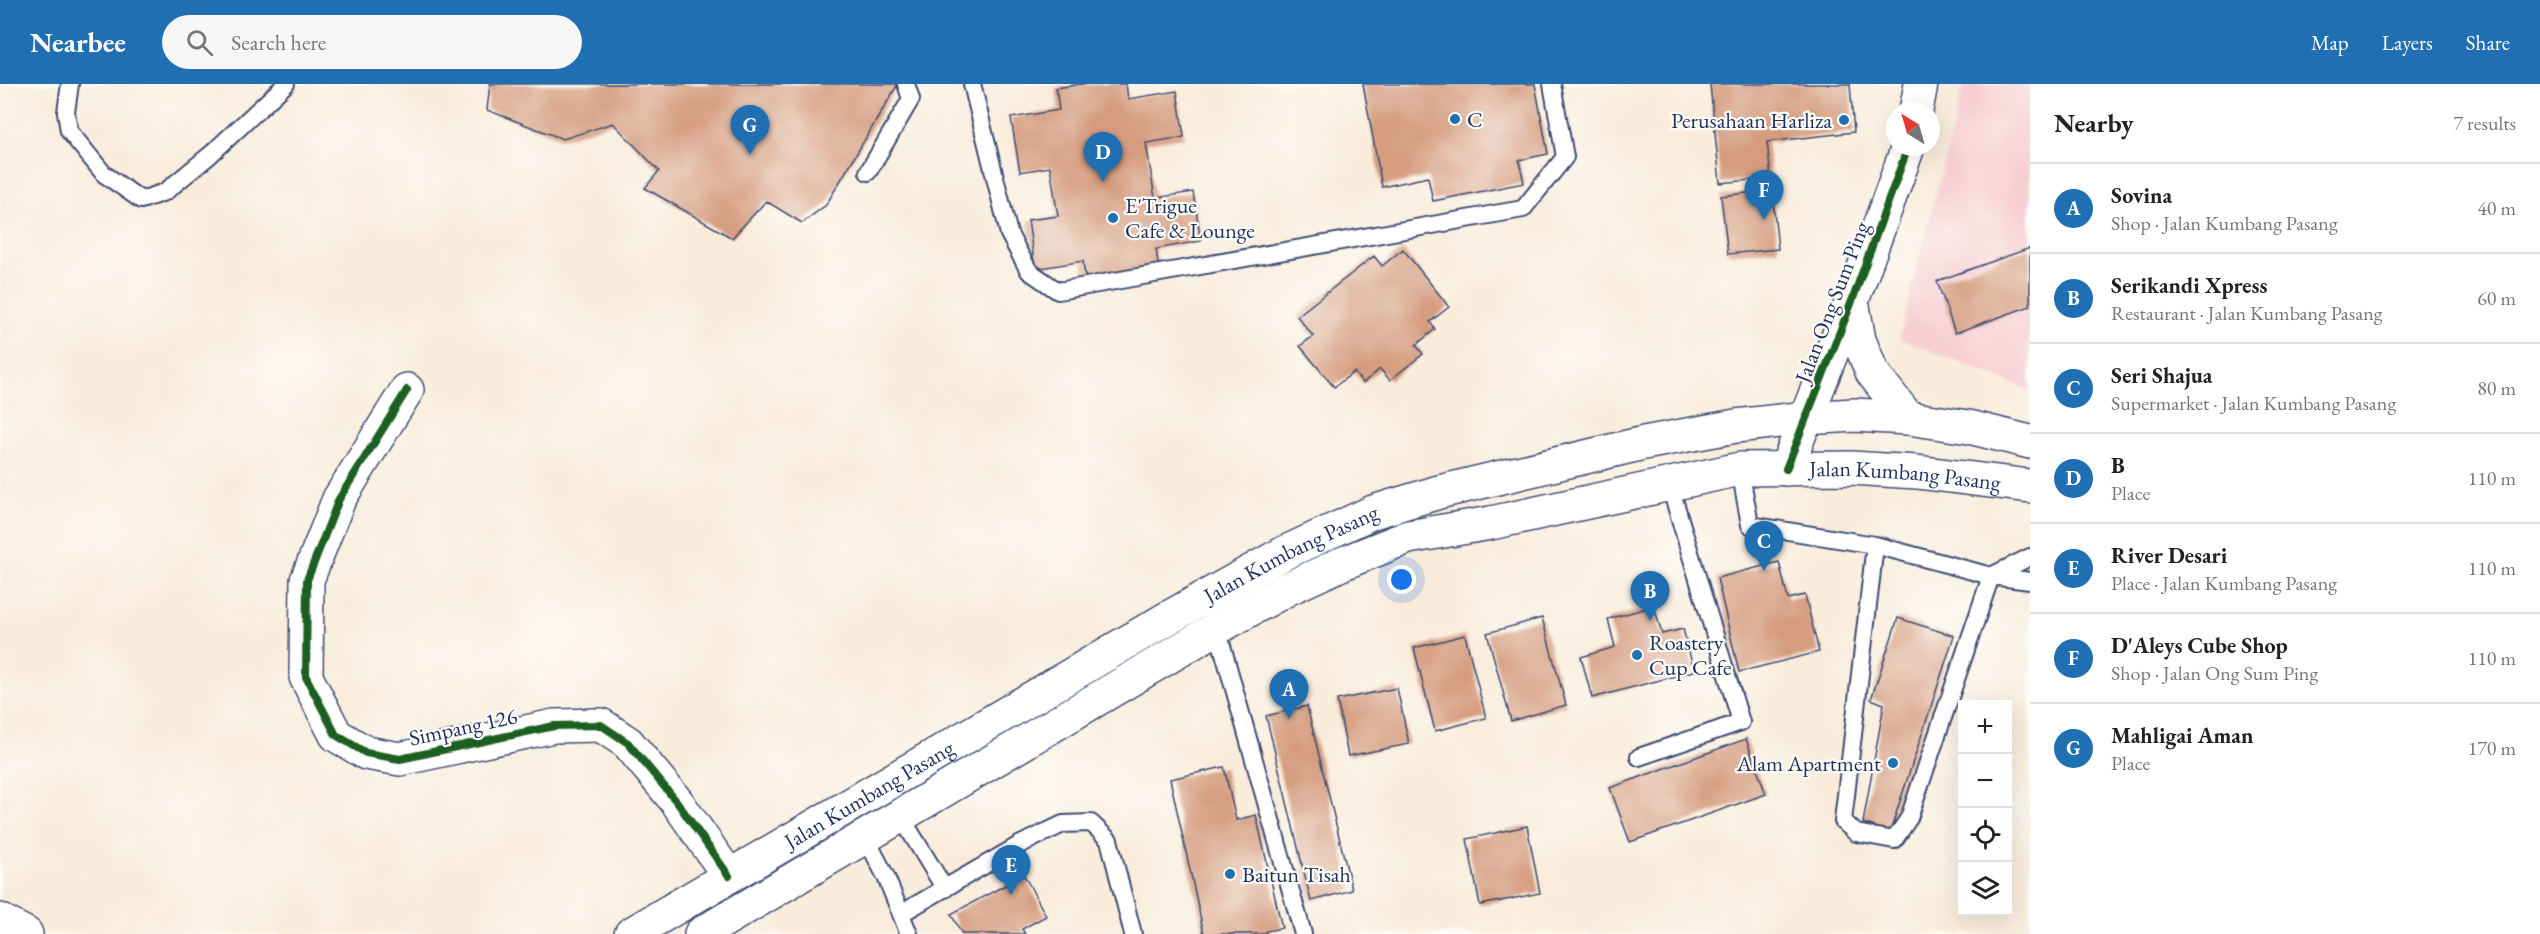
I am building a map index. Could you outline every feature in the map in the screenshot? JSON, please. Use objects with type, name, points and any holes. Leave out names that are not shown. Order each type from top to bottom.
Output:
[{"type":"main road","points":[[1918,102],[1921,84]]},
{"type":"main road","name":"Jalan Ong Sum Ping","points":[[1786,469],[1852,301],[1905,156]]},
{"type":"main road","points":[[1852,301],[1859,340],[1872,372],[1908,418]]},
{"type":"main road","name":"Simpang 126","points":[[407,390],[339,499],[307,580],[306,677],[336,735],[366,753],[400,759],[554,726],[601,725],[628,743],[677,802],[729,876]]},
{"type":"main road","name":"Jalan Kumbang Pasang","points":[[631,934],[1178,612],[1286,552],[1373,512],[1438,492],[1644,443],[1736,426],[1806,418],[1854,415],[1908,418],[1969,427],[2030,442]]},
{"type":"main road","name":"Jalan Kumbang Pasang","points":[[706,933],[900,814],[1217,628],[1296,585],[1408,537],[1491,524],[1740,469],[1851,468],[1917,472],[2030,486]]},
{"type":"main road","points":[[0,920],[26,934]]},
{"type":"lane","points":[[70,84],[66,112],[69,131],[104,174],[141,200],[165,192],[210,155],[286,84]]},
{"type":"lane","points":[[868,172],[911,99],[906,84]]},
{"type":"lane","points":[[972,84],[1009,234],[1029,271],[1058,291],[1523,209],[1564,157],[1552,84]]},
{"type":"lane","points":[[1740,469],[1750,525],[1875,545],[1991,576],[2030,581]]},
{"type":"lane","points":[[1640,758],[1741,722],[1670,486]]},
{"type":"lane","points":[[1875,545],[1843,821],[1856,833],[1894,840],[1909,818],[1991,576],[2030,557]]},
{"type":"lane","points":[[1217,628],[1303,934]]},
{"type":"lane","points":[[900,814],[945,889]]},
{"type":"lane","points":[[902,913],[1021,844],[1063,824],[1091,823],[1109,840],[1133,934]]},
{"type":"lane","points":[[865,836],[902,913],[909,934]]},
{"type":"shaded area","points":[[1964,84],[2030,84],[2030,390],[1899,338]]},
{"type":"building","points":[[490,84],[898,84],[826,205],[802,223],[766,201],[732,238],[645,188],[659,171],[613,123],[563,139],[487,110]]},
{"type":"building","points":[[1082,84],[1126,84],[1128,99],[1177,91],[1184,137],[1146,143],[1155,198],[1193,192],[1201,241],[1156,249],[1159,272],[1086,284],[1083,261],[1035,269],[1028,220],[1058,216],[1050,167],[1020,172],[1011,118],[1059,110],[1056,88]]},
{"type":"building","name":"C","points":[[1363,84],[1535,84],[1548,154],[1519,160],[1524,183],[1433,201],[1428,177],[1382,187]]},
{"type":"building","points":[[1710,84],[1850,84],[1854,132],[1767,142],[1771,178],[1720,183]]},
{"type":"building","points":[[1772,190],[1778,249],[1728,254],[1721,196]]},
{"type":"building","points":[[2030,248],[2030,306],[1955,333],[1937,281]]},
{"type":"building","points":[[1403,249],[1449,307],[1430,322],[1435,329],[1416,345],[1423,354],[1390,380],[1380,369],[1363,383],[1354,372],[1334,387],[1300,346],[1313,336],[1297,316],[1374,256],[1382,266]]},
{"type":"building","points":[[1779,562],[1788,599],[1805,595],[1819,652],[1739,672],[1717,578]]},
{"type":"building","points":[[1654,606],[1662,634],[1683,629],[1694,671],[1592,698],[1581,657],[1615,647],[1608,619]]},
{"type":"building","points":[[1542,618],[1566,705],[1511,721],[1487,633]]},
{"type":"building","name":"Alam Apartment","points":[[1898,618],[1954,636],[1890,832],[1863,823],[1884,704],[1871,699]]},
{"type":"building","points":[[1465,635],[1486,718],[1435,731],[1414,648]]},
{"type":"building","points":[[1397,688],[1409,744],[1348,756],[1337,700]]},
{"type":"building","points":[[1307,706],[1352,890],[1311,901],[1266,716]]},
{"type":"building","points":[[1746,739],[1766,794],[1630,842],[1610,788]]},
{"type":"building","name":"Baitun Tisah","points":[[1224,767],[1236,820],[1256,815],[1282,928],[1266,931],[1266,934],[1204,934],[1170,779]]},
{"type":"building","points":[[1527,826],[1540,893],[1480,905],[1467,839]]},
{"type":"building","points":[[1024,875],[1046,916],[1022,929],[1025,934],[962,934],[951,914]]},
{"type":"cycle path","points":[[1786,469],[1852,301],[1905,156]]},
{"type":"cycle path","points":[[407,390],[339,499],[307,580],[306,677],[336,735],[366,753],[400,759],[554,726],[601,725],[628,743],[677,802],[729,876]]},
{"type":"place","name":"C","points":[[1455,119]]},
{"type":"place","name":"Perusahaan Harliza","points":[[1844,120]]},
{"type":"place","name":"Mahligai Aman","points":[[750,155]]},
{"type":"place","name":"B","points":[[1103,182]]},
{"type":"place","name":"E'Trigue Cafe & Lounge","points":[[1113,218]]},
{"type":"place","name":"D'Aleys Cube Shop","points":[[1764,220]]},
{"type":"place","name":"Seri Shajua","points":[[1764,571]]},
{"type":"place","name":"Serikandi Xpress","points":[[1650,621]]},
{"type":"place","name":"Roastery Cup Cafe","points":[[1637,655]]},
{"type":"place","name":"Sovina","points":[[1289,719]]},
{"type":"place","name":"Alam Apartment","points":[[1893,763]]},
{"type":"place","name":"Baitun Tisah","points":[[1230,874]]},
{"type":"place","name":"River Desari","points":[[1011,895]]}]
